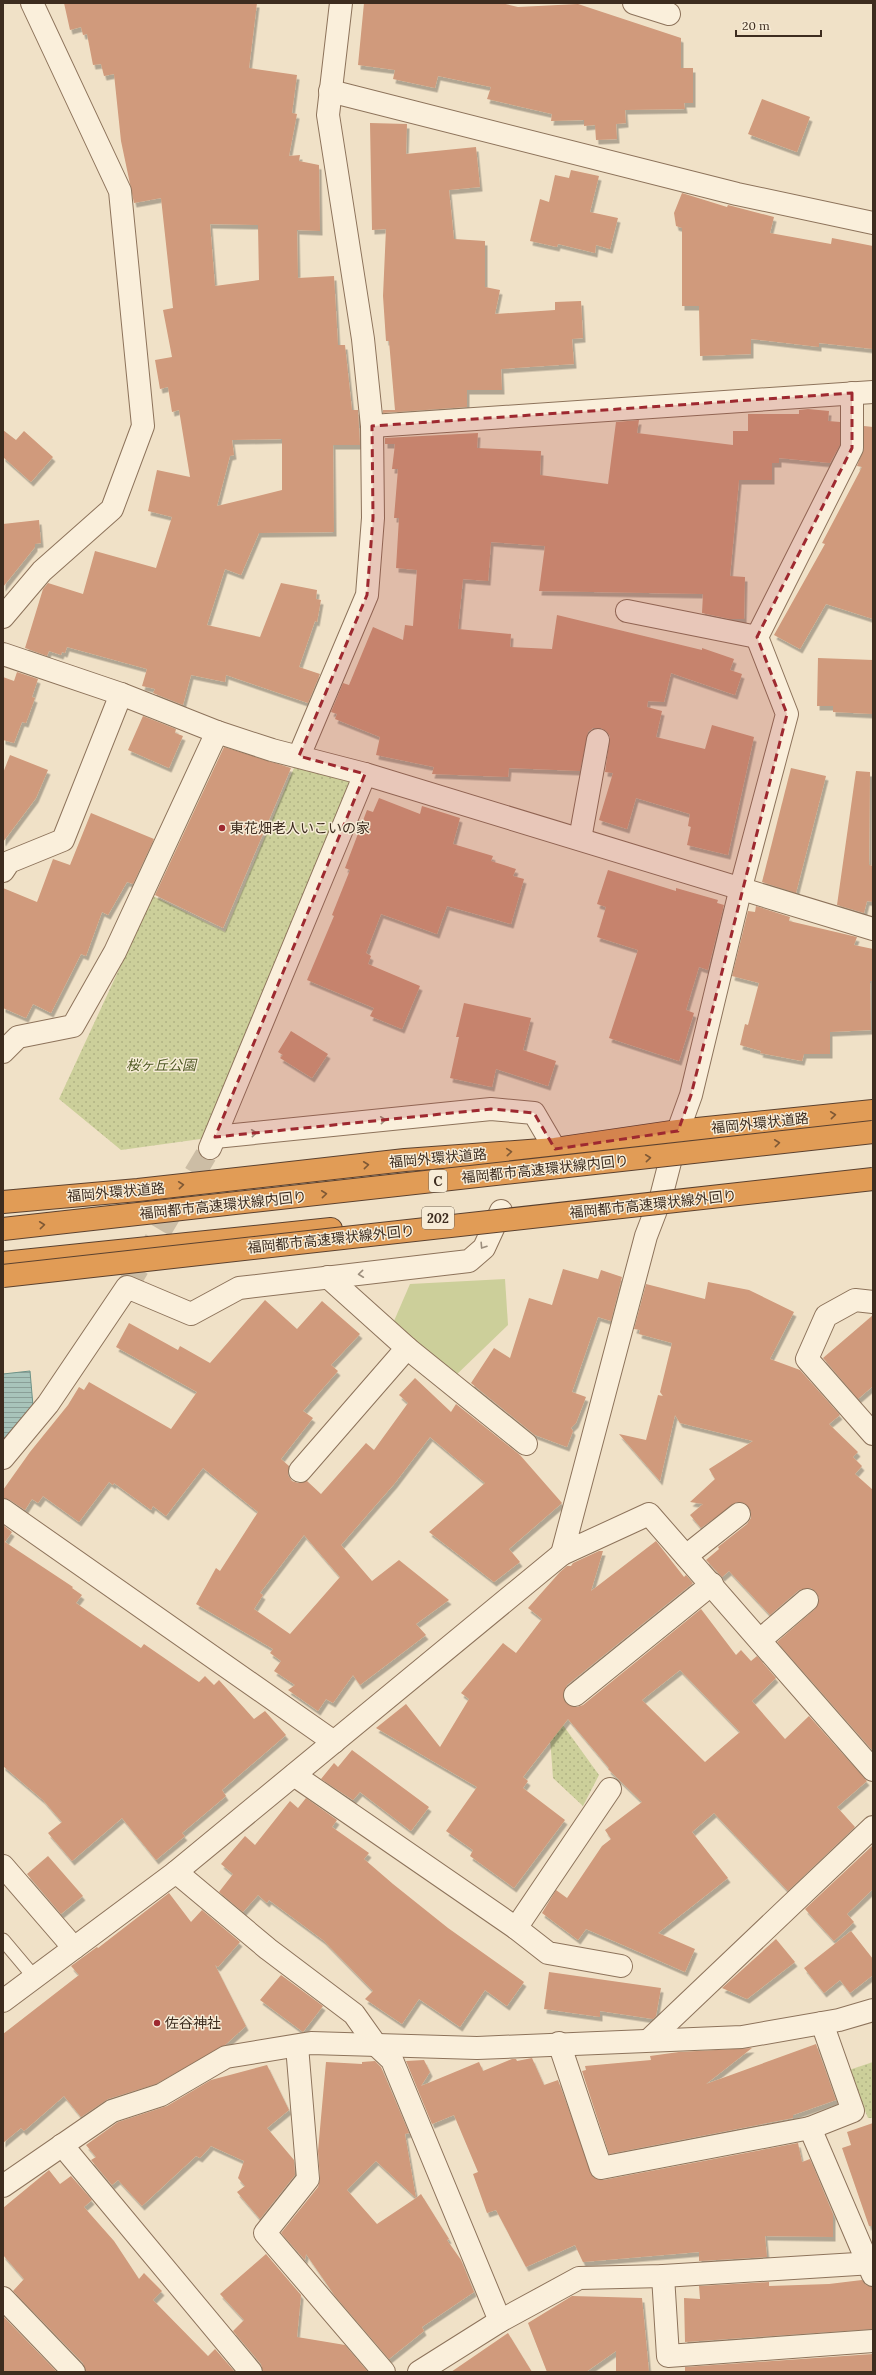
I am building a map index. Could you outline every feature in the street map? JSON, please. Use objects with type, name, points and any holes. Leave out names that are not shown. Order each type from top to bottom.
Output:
[{"type":"highway","name":"福岡外環状道路","points":[[3,1202],[138,1190],[405,1160],[555,1148],[678,1131],[873,1110]]},
{"type":"highway","name":"福岡都市高速環状線内回り","points":[[3,1230],[873,1132]]},
{"type":"highway","name":"202","points":[[3,1264],[501,1211],[661,1197],[701,1191],[873,1175]]},
{"type":"highway","name":"福岡都市高速環状線外回り","points":[[3,1276],[873,1179]]},
{"type":"street","points":[[3,617],[42,572],[112,509],[143,426],[120,191],[32,3]]},
{"type":"street","points":[[299,756],[367,595],[373,518],[372,426],[363,339],[328,116],[342,3]]},
{"type":"street","points":[[634,3],[669,14]]},
{"type":"street","points":[[330,91],[737,194],[873,223]]},
{"type":"street","points":[[372,426],[873,392]]},
{"type":"street","points":[[562,1554],[646,1236],[661,1197],[678,1131],[691,1095],[742,887],[787,714],[756,638],[852,448],[852,393]]},
{"type":"street","points":[[627,611],[756,638]]},
{"type":"street","points":[[3,654],[121,694],[217,732],[366,774],[580,838],[742,887],[873,929]]},
{"type":"street","points":[[3,871],[9,862],[63,840],[121,694]]},
{"type":"street","points":[[3,1052],[18,1037],[73,1026],[115,952],[217,732]]},
{"type":"street","points":[[580,838],[598,740]]},
{"type":"street","points":[[366,774],[213,1142],[491,1109],[534,1114],[555,1148]]},
{"type":"street","points":[[3,1458],[48,1404],[127,1287],[191,1314],[240,1288],[469,1261],[484,1248],[501,1211]]},
{"type":"street","points":[[328,1277],[407,1348],[526,1444]]},
{"type":"street","points":[[873,1302],[855,1300],[826,1316],[807,1358],[873,1434]]},
{"type":"street","points":[[300,1471],[407,1348]]},
{"type":"street","points":[[3,1510],[334,1742]]},
{"type":"street","points":[[3,2002],[176,1872],[562,1554],[648,1514],[712,1584],[873,1770]]},
{"type":"street","points":[[686,1556],[739,1514]]},
{"type":"street","points":[[575,1695],[712,1584]]},
{"type":"street","points":[[760,1640],[807,1600]]},
{"type":"street","points":[[294,1775],[516,1928],[548,1953],[621,1966]]},
{"type":"street","points":[[516,1928],[610,1789]]},
{"type":"street","points":[[649,2040],[873,1826]]},
{"type":"street","points":[[3,1866],[74,1948]]},
{"type":"street","points":[[176,1872],[268,1949],[354,2014],[376,2045],[392,2060],[500,2321]]},
{"type":"street","points":[[3,2186],[112,2111],[161,2095],[226,2057],[311,2044],[477,2048],[559,2043],[742,2037],[822,2023],[873,2010]]},
{"type":"street","points":[[559,2043],[601,2168],[810,2128],[853,2112],[822,2023]]},
{"type":"street","points":[[296,2046],[308,2179],[266,2233],[384,2372]]},
{"type":"street","points":[[419,2372],[500,2321],[578,2278],[871,2267],[810,2128]]},
{"type":"street","points":[[62,2145],[251,2372]]},
{"type":"street","points":[[663,2276],[669,2364],[873,2341]]},
{"type":"street","points":[[3,2298],[74,2372]]},
{"type":"lane","points":[[3,1940],[35,1978]]},
{"type":"highlighted area","points":[[852,393],[852,448],[757,637],[787,714],[691,1095],[678,1131],[555,1149],[534,1113],[491,1109],[215,1137],[365,774],[299,756],[367,595],[373,518],[372,426]]},
{"type":"green space","name":"桜ヶ丘公園","points":[[299,756],[365,774],[215,1137],[121,1150],[59,1099],[153,896],[225,932]]},
{"type":"green space","points":[[505,1279],[508,1325],[453,1378],[394,1321],[410,1284]]},
{"type":"green space","points":[[568,1689],[578,1701],[559,1716],[560,1721],[599,1775],[583,1806],[553,1778],[548,1710]]},
{"type":"green space","points":[[873,2062],[873,2118],[868,2118],[849,2070]]},
{"type":"water","points":[[30,1371],[33,1406],[3,1443],[3,1374]]},
{"type":"building","points":[[64,3],[257,3],[249,68],[297,75],[292,113],[297,114],[289,156],[300,155],[299,161],[319,165],[320,231],[297,230],[298,278],[334,276],[338,345],[345,345],[352,410],[358,410],[360,445],[333,445],[334,532],[259,533],[241,575],[225,569],[207,625],[260,637],[281,583],[317,590],[316,599],[321,600],[317,622],[315,621],[299,667],[320,674],[308,703],[226,675],[225,682],[191,675],[183,705],[153,693],[155,689],[142,686],[147,669],[67,647],[65,653],[62,652],[61,655],[49,651],[47,656],[25,648],[43,589],[48,583],[83,594],[95,551],[156,568],[172,517],[148,511],[157,470],[190,477],[179,410],[172,412],[168,387],[160,389],[155,360],[172,357],[163,310],[173,308],[161,198],[134,203],[121,141],[114,74],[104,76],[101,64],[93,65],[87,34],[83,35],[81,27],[70,30]],"holes":[[[210,224],[258,225],[259,280],[215,286]],[[282,439],[282,490],[217,506],[230,456],[234,455],[232,440]]]},
{"type":"building","points":[[364,3],[501,3],[518,7],[578,4],[681,38],[681,68],[693,68],[693,103],[684,103],[685,109],[625,110],[626,123],[616,124],[617,139],[596,140],[595,125],[584,126],[584,120],[551,121],[552,114],[487,99],[491,87],[438,76],[435,88],[393,79],[395,70],[358,65]]},
{"type":"building","points":[[762,99],[810,117],[797,152],[748,134]]},
{"type":"building","points":[[370,123],[407,124],[406,154],[476,147],[480,187],[449,190],[454,239],[485,241],[485,287],[500,290],[495,314],[555,310],[555,302],[581,301],[583,338],[572,339],[574,364],[501,369],[502,390],[467,390],[467,407],[383,413],[383,410],[395,410],[389,341],[386,341],[383,296],[386,229],[372,230]]},
{"type":"building","points":[[571,170],[599,176],[590,212],[618,218],[610,249],[596,245],[595,253],[558,244],[557,247],[530,241],[540,199],[549,202],[555,175],[569,178]]},
{"type":"building","points":[[682,193],[727,207],[728,205],[774,217],[770,233],[831,244],[832,238],[873,246],[873,349],[819,343],[819,347],[751,339],[751,354],[700,356],[699,306],[682,306],[682,228],[676,226],[674,213]]},
{"type":"building","points":[[808,409],[829,411],[828,421],[840,422],[840,445],[830,463],[779,458],[779,463],[772,463],[772,480],[739,480],[730,576],[745,577],[744,619],[730,619],[702,613],[703,594],[539,591],[545,546],[491,542],[488,581],[463,579],[458,629],[511,634],[510,647],[552,649],[557,615],[702,650],[702,648],[734,659],[730,670],[742,674],[735,695],[671,673],[664,702],[648,701],[647,707],[662,711],[656,737],[705,749],[712,725],[754,737],[728,855],[687,845],[691,827],[688,826],[690,814],[636,798],[627,829],[599,820],[613,773],[605,772],[610,736],[601,728],[593,728],[588,732],[580,771],[509,768],[508,777],[432,774],[434,767],[376,755],[380,737],[335,719],[337,714],[331,712],[343,683],[349,685],[373,627],[403,640],[405,625],[413,626],[417,570],[396,568],[399,518],[394,518],[398,469],[392,469],[395,444],[385,444],[385,438],[478,433],[477,448],[541,451],[540,475],[608,484],[616,422],[639,420],[637,433],[733,445],[733,431],[748,431],[748,414],[799,414],[799,410]]},
{"type":"building","points":[[864,426],[873,427],[873,619],[826,604],[800,649],[774,635],[825,544],[822,543],[862,467],[857,466],[864,448]]},
{"type":"building","points":[[3,430],[16,440],[24,431],[53,457],[31,482],[3,457]]},
{"type":"building","points":[[39,520],[41,543],[35,544],[35,547],[3,587],[3,524]]},
{"type":"building","points":[[818,658],[873,660],[873,714],[833,712],[833,706],[817,706]]},
{"type":"building","points":[[17,672],[38,679],[32,697],[35,698],[26,723],[22,722],[14,743],[3,740],[3,677],[14,681]]},
{"type":"building","points":[[143,716],[176,729],[175,733],[183,736],[169,768],[128,750]]},
{"type":"building","name":"東花畑老人いこいの家","points":[[224,747],[291,768],[223,928],[155,895]]},
{"type":"building","points":[[10,755],[48,770],[36,798],[3,842],[3,773]]},
{"type":"building","points":[[791,768],[826,776],[796,893],[762,882]]},
{"type":"building","points":[[856,771],[870,772],[869,865],[873,866],[873,902],[867,901],[864,913],[837,905]]},
{"type":"building","points":[[379,798],[420,814],[422,806],[460,818],[453,844],[493,856],[491,861],[516,869],[513,876],[524,879],[511,924],[447,906],[437,934],[381,914],[366,953],[371,956],[368,964],[420,986],[402,1029],[370,1016],[374,1008],[307,980],[334,916],[332,915],[350,870],[345,868],[367,810],[373,812]]},
{"type":"building","points":[[91,813],[154,839],[133,884],[127,882],[108,915],[102,912],[86,956],[81,954],[51,1013],[33,1004],[26,1018],[3,1008],[3,888],[37,902],[53,859],[70,865]]},
{"type":"building","points":[[608,870],[676,891],[676,888],[718,900],[717,903],[724,905],[708,970],[699,967],[686,1010],[694,1013],[679,1061],[609,1038],[638,950],[597,937],[606,907],[597,904]]},
{"type":"building","points":[[756,906],[790,917],[789,921],[857,937],[854,945],[873,949],[873,981],[870,981],[871,1030],[830,1032],[830,1054],[804,1054],[802,1061],[760,1053],[761,1051],[740,1045],[745,1024],[748,1025],[759,983],[732,976],[748,911],[755,912]]},
{"type":"building","points":[[464,1003],[531,1018],[523,1050],[556,1061],[548,1086],[496,1069],[492,1087],[450,1078],[459,1037],[456,1037]]},
{"type":"building","points":[[291,1031],[328,1054],[312,1078],[280,1058],[283,1055],[278,1052]]},
{"type":"building","points":[[563,1269],[598,1279],[601,1270],[622,1277],[611,1321],[598,1317],[572,1392],[586,1397],[576,1423],[571,1428],[573,1431],[567,1447],[535,1435],[471,1383],[494,1348],[510,1358],[529,1298],[552,1305]]},
{"type":"building","points":[[708,1282],[749,1290],[794,1312],[770,1359],[800,1370],[840,1415],[829,1424],[858,1452],[853,1457],[862,1466],[855,1474],[873,1490],[873,1751],[777,1642],[815,1609],[819,1598],[816,1592],[811,1588],[799,1590],[770,1615],[729,1571],[722,1577],[706,1560],[719,1549],[718,1547],[747,1524],[751,1518],[751,1512],[744,1503],[737,1502],[701,1528],[690,1515],[703,1504],[690,1502],[715,1479],[709,1469],[753,1441],[680,1423],[675,1415],[660,1481],[619,1434],[646,1440],[658,1395],[663,1396],[660,1392],[672,1343],[639,1334],[640,1330],[634,1329],[646,1284],[705,1299]]},
{"type":"building","points":[[265,1300],[297,1329],[322,1301],[360,1334],[331,1365],[338,1371],[303,1411],[313,1418],[281,1459],[289,1466],[288,1475],[292,1481],[298,1483],[307,1481],[321,1494],[366,1443],[374,1450],[408,1403],[399,1395],[415,1378],[451,1412],[456,1404],[520,1455],[562,1503],[509,1549],[520,1562],[494,1582],[429,1532],[485,1483],[430,1437],[395,1483],[341,1545],[372,1581],[399,1560],[449,1600],[416,1624],[426,1635],[360,1685],[353,1675],[333,1703],[326,1699],[318,1711],[288,1690],[295,1685],[274,1671],[281,1661],[270,1653],[273,1649],[196,1604],[216,1568],[220,1571],[258,1512],[203,1468],[166,1516],[153,1506],[151,1510],[114,1483],[113,1485],[109,1482],[79,1522],[43,1496],[38,1503],[32,1499],[25,1510],[10,1500],[3,1498],[3,1490],[30,1452],[68,1405],[79,1387],[84,1390],[89,1382],[171,1429],[197,1392],[116,1347],[129,1323],[178,1350],[180,1346],[210,1363]],"holes":[[[304,1535],[340,1577],[290,1634],[254,1609],[263,1595],[260,1593]]]},
{"type":"building","points":[[873,1315],[873,1386],[858,1399],[823,1358]]},
{"type":"building","points":[[3,1525],[12,1532],[5,1542],[73,1587],[72,1588],[82,1595],[76,1603],[141,1648],[144,1644],[199,1682],[205,1676],[214,1685],[219,1680],[254,1719],[265,1711],[286,1735],[222,1790],[226,1796],[182,1833],[185,1836],[156,1860],[122,1818],[72,1861],[48,1833],[62,1822],[43,1800],[3,1766]]},
{"type":"building","points":[[656,1541],[684,1577],[686,1575],[693,1583],[567,1685],[563,1697],[566,1703],[577,1707],[583,1705],[701,1609],[736,1655],[741,1650],[751,1661],[757,1656],[776,1678],[752,1701],[785,1739],[809,1716],[867,1781],[837,1807],[855,1827],[788,1891],[714,1813],[692,1832],[728,1878],[658,1933],[695,1949],[685,1972],[586,1929],[578,1940],[542,1913],[556,1890],[567,1898],[602,1846],[611,1839],[605,1830],[642,1802],[608,1769],[609,1768],[568,1719],[523,1777],[528,1781],[523,1788],[565,1820],[514,1888],[470,1856],[473,1850],[446,1831],[477,1787],[376,1728],[406,1704],[440,1747],[469,1699],[461,1693],[503,1643],[516,1653],[542,1619],[528,1608],[567,1566],[571,1566],[573,1563],[599,1551],[603,1551],[591,1591]],"holes":[[[680,1670],[740,1732],[705,1762],[642,1700]]]},
{"type":"building","points":[[352,1750],[429,1807],[411,1831],[360,1792],[353,1800],[321,1779],[334,1763],[338,1767]]},
{"type":"building","points":[[306,1798],[337,1820],[332,1827],[369,1853],[364,1859],[393,1884],[448,1928],[524,1982],[507,2006],[485,1990],[460,2027],[419,1999],[402,2024],[365,1999],[373,1991],[323,1940],[269,1900],[267,1903],[258,1895],[243,1912],[219,1892],[233,1874],[221,1864],[245,1836],[255,1845],[290,1801],[298,1808]]},
{"type":"building","points":[[872,1846],[873,1889],[847,1914],[854,1922],[834,1941],[805,1909]]},
{"type":"building","points":[[48,1856],[83,1896],[61,1914],[27,1874]]},
{"type":"building","points":[[169,1893],[191,1922],[202,1910],[240,1942],[218,1967],[215,1965],[246,2026],[225,2045],[156,2084],[108,2099],[81,2117],[64,2096],[24,2131],[21,2128],[3,2143],[3,2034],[79,1975],[71,1966],[97,1947],[98,1948]]},
{"type":"building","points":[[851,1931],[873,1959],[873,1975],[850,1993],[840,1980],[824,1993],[804,1968]]},
{"type":"building","points":[[776,1939],[795,1962],[747,1999],[722,1988]]},
{"type":"building","points":[[549,1972],[661,1988],[656,2016],[653,2019],[600,2011],[600,2017],[544,2009]]},
{"type":"building","points":[[281,1975],[323,2006],[303,2032],[260,2000]]},
{"type":"building","points":[[816,2044],[836,2100],[793,2115],[793,2118],[609,2154],[582,2071],[586,2070],[585,2066],[651,2060],[650,2056],[679,2052],[752,2048],[706,2084]]},
{"type":"building","points":[[532,2058],[544,2085],[558,2080],[593,2177],[603,2180],[798,2143],[802,2162],[810,2159],[833,2214],[833,2237],[765,2236],[767,2257],[699,2261],[699,2252],[583,2262],[575,2245],[526,2267],[496,2210],[487,2213],[473,2174],[478,2172],[454,2115],[432,2124],[406,2061],[424,2060],[430,2072],[421,2086],[479,2062],[483,2071],[512,2059],[516,2059],[517,2061]]},
{"type":"building","points":[[375,2061],[381,2067],[409,2133],[405,2134],[416,2198],[421,2194],[449,2239],[447,2240],[461,2260],[474,2292],[422,2327],[424,2331],[389,2359],[335,2296],[306,2254],[305,2260],[281,2233],[318,2187],[320,2179],[318,2151],[326,2062],[362,2064],[362,2062]],"holes":[[[376,2161],[416,2198],[377,2224],[347,2190]]]},
{"type":"building","points":[[267,2065],[289,2110],[267,2128],[294,2160],[295,2175],[260,2219],[237,2192],[245,2186],[238,2178],[244,2161],[211,2146],[200,2158],[196,2156],[142,2206],[118,2180],[112,2185],[91,2160],[96,2157],[86,2145],[118,2122],[167,2106],[211,2080]]},
{"type":"building","points":[[873,2123],[873,2226],[869,2226],[842,2148],[851,2145],[847,2132]]},
{"type":"building","points":[[49,2170],[60,2184],[71,2176],[92,2200],[84,2207],[114,2241],[139,2279],[144,2273],[162,2291],[153,2300],[208,2356],[215,2349],[235,2372],[86,2372],[83,2363],[13,2291],[24,2279],[3,2255],[3,2208]]},
{"type":"building","points":[[266,2254],[301,2295],[297,2337],[345,2345],[368,2372],[263,2372],[261,2364],[233,2331],[244,2320],[220,2294]]},
{"type":"building","points":[[862,2280],[866,2285],[873,2287],[873,2329],[685,2342],[684,2298],[700,2299],[699,2286],[769,2282],[769,2286],[829,2284]]},
{"type":"building","points":[[572,2296],[642,2298],[649,2372],[616,2372],[616,2351],[586,2372],[547,2372],[528,2323]]},
{"type":"building","points":[[3,2316],[57,2372],[3,2372]]},
{"type":"building","points":[[508,2333],[532,2372],[451,2372]]},
{"type":"building","points":[[873,2354],[873,2372],[685,2372],[685,2367]]},
{"type":"tunnel","points":[[127,1287],[210,1148]]},
{"type":"place","name":"東花畑老人いこいの家","points":[[222,828]]},
{"type":"place","name":"佐谷神社","points":[[157,2023]]}]
